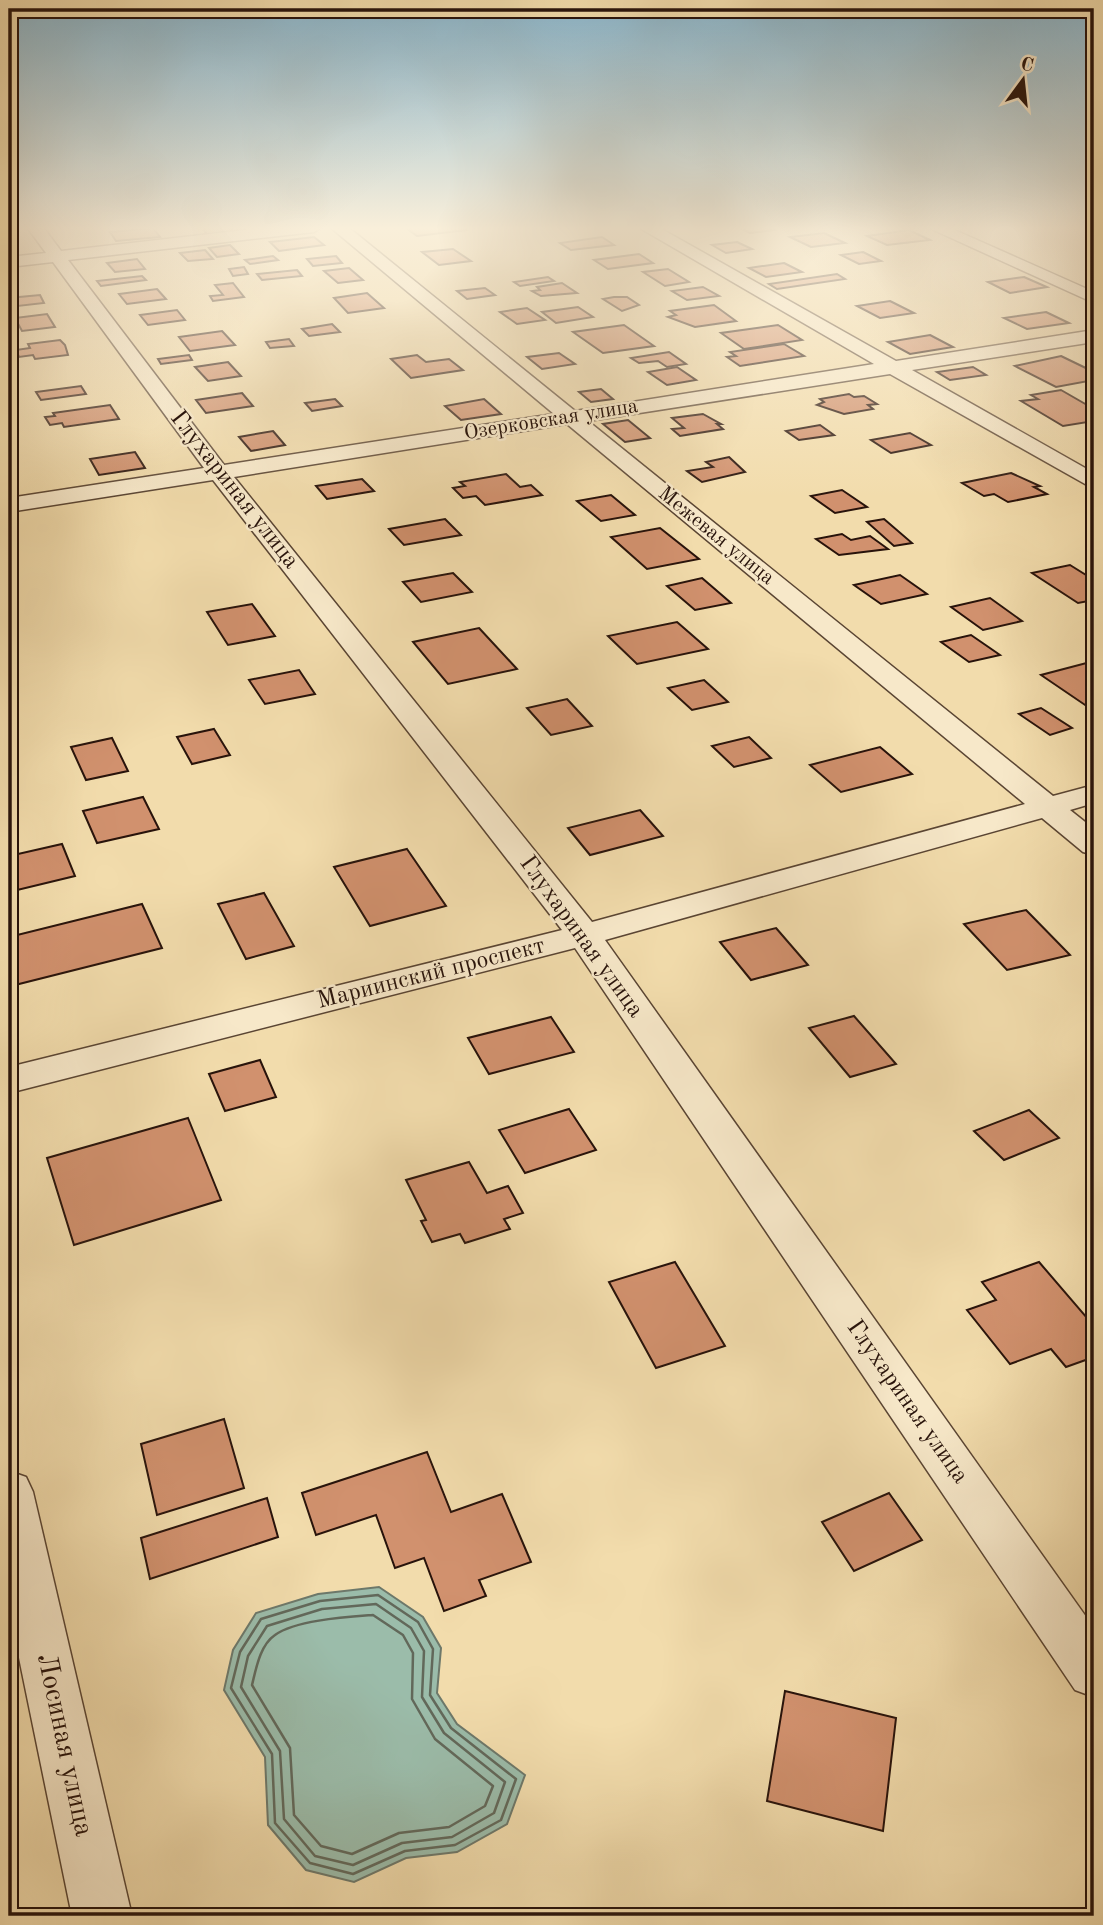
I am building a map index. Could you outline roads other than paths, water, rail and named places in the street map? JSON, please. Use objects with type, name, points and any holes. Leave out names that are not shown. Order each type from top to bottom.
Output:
[{"type":"street","name":"Глухариная улица","points":[[102,317],[219,473],[584,935],[1094,1672]]},
{"type":"street","name":"Межевая улица","points":[[449,317],[1094,845]]},
{"type":"street","points":[[805,317],[1094,482]]},
{"type":"street","name":"Озерковская улица","points":[[9,505],[1094,336]]},
{"type":"street","name":"Мариинский проспект","points":[[9,1080],[584,935],[1094,794]]},
{"type":"street","name":"Лосиная улица","points":[[9,1492],[102,1916]]},
{"type":"water","points":[[379,1587],[423,1617],[441,1648],[437,1693],[457,1724],[525,1775],[507,1824],[457,1852],[406,1858],[354,1882],[306,1870],[268,1825],[265,1757],[224,1690],[233,1650],[256,1613],[318,1594]]}]
